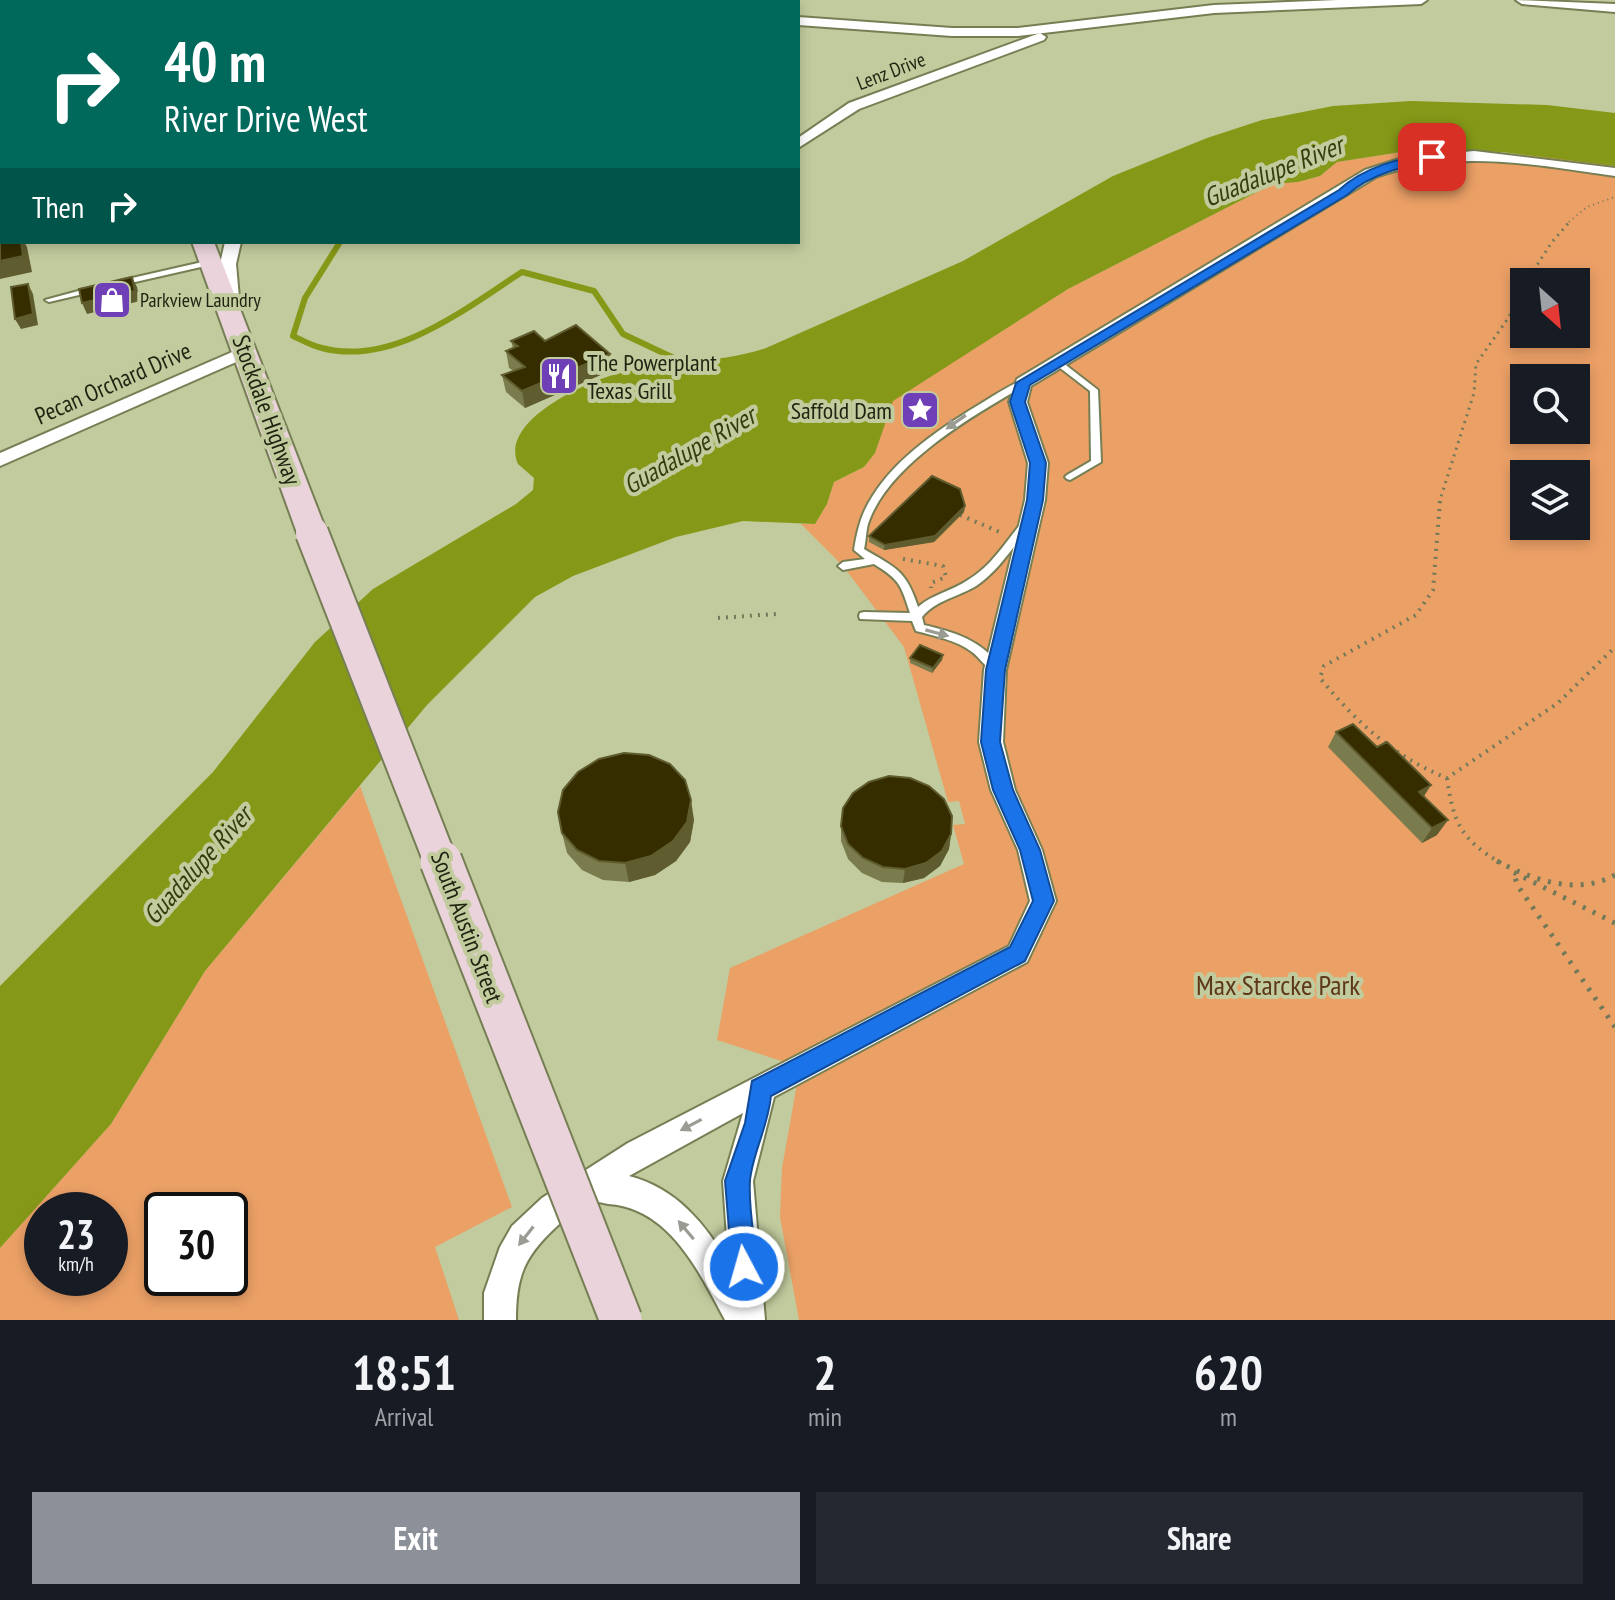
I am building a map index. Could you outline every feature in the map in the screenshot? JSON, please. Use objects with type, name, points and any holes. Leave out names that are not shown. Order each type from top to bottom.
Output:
[{"type":"main road","name":"Stockdale Highway","points":[[207,252],[312,533]]},
{"type":"main road","name":"South Austin Street","points":[[312,533],[621,1320]]},
{"type":"street","points":[[800,21],[990,33],[1064,28],[1214,9],[1421,0]]},
{"type":"street","points":[[1522,0],[1615,8]]},
{"type":"street","name":"Lenz Drive","points":[[800,143],[854,106],[1064,28]]},
{"type":"street","points":[[990,33],[1011,41],[1012,46],[1006,51]]},
{"type":"street","points":[[500,1320],[504,1273],[523,1237],[553,1209],[638,1153],[1018,954],[1043,901],[1030,850],[1003,790],[991,742],[995,670],[1031,518],[1038,463],[1018,402],[1023,383],[1319,207],[1354,182],[1388,167],[1410,160],[1463,156],[1615,172]]},
{"type":"street","points":[[232,314],[228,264],[233,244]]},
{"type":"street","name":"Pecan Orchard Drive","points":[[0,460],[246,351]]},
{"type":"street","points":[[749,1320],[738,1181],[742,1159],[757,1123],[760,1089]]},
{"type":"street","points":[[586,1187],[635,1193],[668,1212],[685,1227],[699,1247],[742,1320]]},
{"type":"lane","points":[[49,300],[207,252]]},
{"type":"lane","points":[[1058,362],[1094,390],[1096,462],[1070,477]]},
{"type":"lane","points":[[995,670],[987,656],[965,641],[920,628],[907,588],[896,573],[859,550],[859,540],[865,518],[877,498],[913,456],[955,422],[1023,383]]},
{"type":"lane","points":[[916,617],[923,605],[957,593],[991,568],[1031,518]]},
{"type":"lane","points":[[859,540],[843,566],[873,561]]},
{"type":"lane","points":[[864,616],[916,617]]},
{"type":"path","points":[[1534,268],[1544,250],[1563,228],[1594,200],[1615,197]]},
{"type":"path","points":[[1447,778],[1421,770],[1370,733],[1320,678],[1324,666],[1416,615],[1433,590],[1440,496],[1474,393],[1476,364],[1510,315]]},
{"type":"path","points":[[960,515],[1015,538]]},
{"type":"path","points":[[898,557],[943,566],[946,577],[930,586],[939,600]]},
{"type":"path","points":[[718,618],[776,614]]},
{"type":"path","points":[[1447,778],[1553,707],[1591,677],[1615,647]]},
{"type":"path","points":[[1447,778],[1458,828],[1475,847],[1513,872],[1615,923]]},
{"type":"path","points":[[1513,872],[1569,886],[1594,888],[1615,875]]},
{"type":"path","points":[[1513,872],[1518,886],[1615,1027]]},
{"type":"green space","name":"Max Starcke Park","points":[[1448,149],[1576,159],[1615,166],[1615,1320],[799,1320],[780,1217],[782,1168],[800,1067],[717,1040],[730,968],[964,864],[953,825],[965,824],[959,801],[948,802],[904,647],[843,566],[801,524],[815,524],[827,504],[834,482],[864,467],[875,453],[892,401],[1068,289],[1273,184],[1320,176],[1337,162],[1414,150]]},
{"type":"green space","points":[[360,786],[512,1207],[435,1247],[459,1320],[0,1320],[0,1248],[24,1221],[24,1296],[128,1296],[128,1192],[50,1192],[111,1124],[205,971]]},
{"type":"water","name":"Guadalupe River","points":[[1411,101],[1547,105],[1615,113],[1615,166],[1502,152],[1414,150],[1337,162],[1320,176],[1273,184],[1068,289],[893,401],[875,453],[864,467],[834,482],[827,504],[815,524],[743,521],[676,537],[573,576],[535,597],[427,705],[205,971],[111,1124],[50,1192],[24,1192],[24,1221],[0,1248],[0,986],[213,772],[315,642],[373,589],[516,504],[533,490],[534,478],[518,464],[515,448],[520,434],[547,407],[582,387],[631,370],[728,357],[766,348],[963,261],[1113,176],[1207,138],[1262,120],[1333,106]]},
{"type":"building","points":[[0,244],[21,244],[23,256],[0,261]]},
{"type":"building","points":[[132,277],[135,291],[82,303],[79,289]]},
{"type":"building","points":[[28,284],[33,314],[15,319],[11,287]]},
{"type":"building","points":[[576,325],[610,354],[522,391],[502,375],[525,367],[506,351],[518,346],[511,341],[534,331],[545,341]]},
{"type":"building","points":[[932,476],[960,489],[965,506],[935,536],[885,545],[869,536]]},
{"type":"building","points":[[920,645],[943,655],[933,668],[910,658]]},
{"type":"building","points":[[1353,724],[1377,747],[1387,742],[1431,785],[1419,792],[1448,820],[1432,828],[1336,732]]},
{"type":"building","points":[[624,753],[649,755],[670,764],[685,780],[691,800],[687,822],[673,841],[651,856],[625,863],[599,861],[577,850],[562,833],[558,812],[563,790],[578,772],[599,759]]},
{"type":"building","points":[[889,776],[910,778],[929,786],[944,799],[952,816],[951,834],[942,851],[926,863],[905,869],[883,867],[863,858],[848,844],[841,826],[843,808],[853,793],[869,782]]},
{"type":"waterway","points":[[339,244],[305,298],[293,336],[315,346],[349,352],[402,342],[453,317],[522,272],[594,291],[623,334],[695,368]]},
{"type":"place","name":"Parkview Laundry","points":[[112,300]]},
{"type":"place","name":"The Powerplant Texas Grill","points":[[559,376]]},
{"type":"place","name":"Saffold Dam","points":[[920,410]]},
{"type":"route","points":[[744,1267],[738,1181],[742,1159],[757,1123],[760,1089],[1018,954],[1043,901],[1030,850],[1003,790],[991,742],[995,670],[1035,500],[1038,463],[1018,402],[1023,383],[1260,243],[1343,192],[1354,182],[1388,167],[1432,157]]}]
